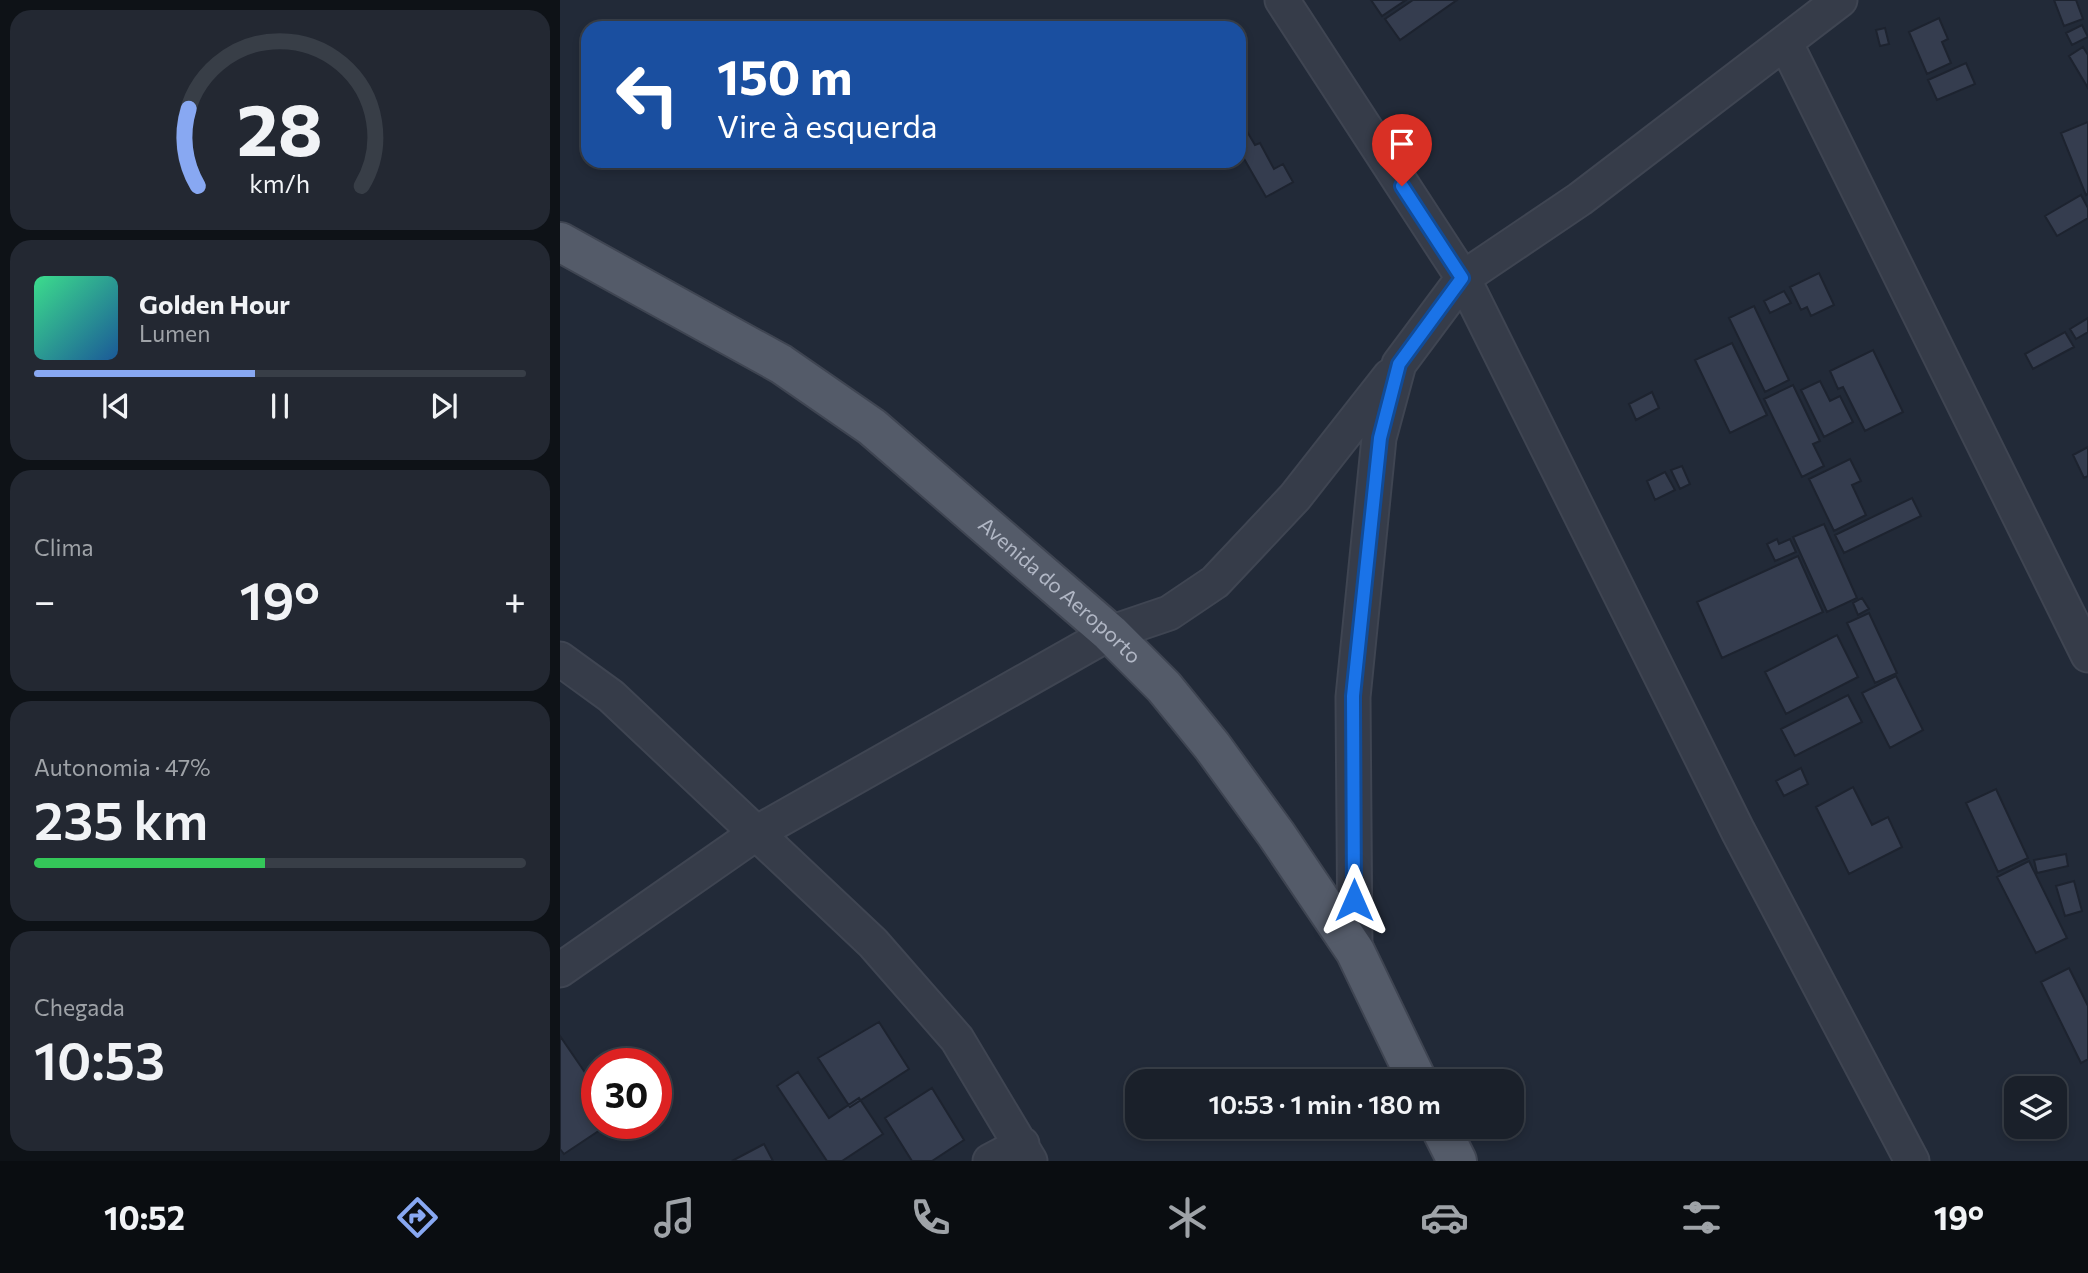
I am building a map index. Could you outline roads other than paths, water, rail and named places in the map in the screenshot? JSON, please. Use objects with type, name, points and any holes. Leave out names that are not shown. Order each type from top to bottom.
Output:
[{"type":"main road","name":"Avenida do Aeroporto","points":[[560,242],[781,364],[872,427],[1110,633],[1164,687],[1212,746],[1276,834],[1355,951],[1412,1069]]},
{"type":"main road","points":[[1446,1139],[1457,1161]]},
{"type":"street","points":[[1282,0],[1462,278],[1738,831],[1912,1161]]},
{"type":"street","points":[[560,970],[758,832],[1110,633],[1169,614],[1215,582],[1295,497],[1462,278],[1580,199],[1840,0]]},
{"type":"street","points":[[1785,42],[2088,655]]},
{"type":"street","points":[[1355,951],[1353,696],[1380,438],[1399,364]]},
{"type":"street","points":[[560,659],[611,696],[758,832],[873,943],[957,1039],[1026,1152],[990,1161]]}]
